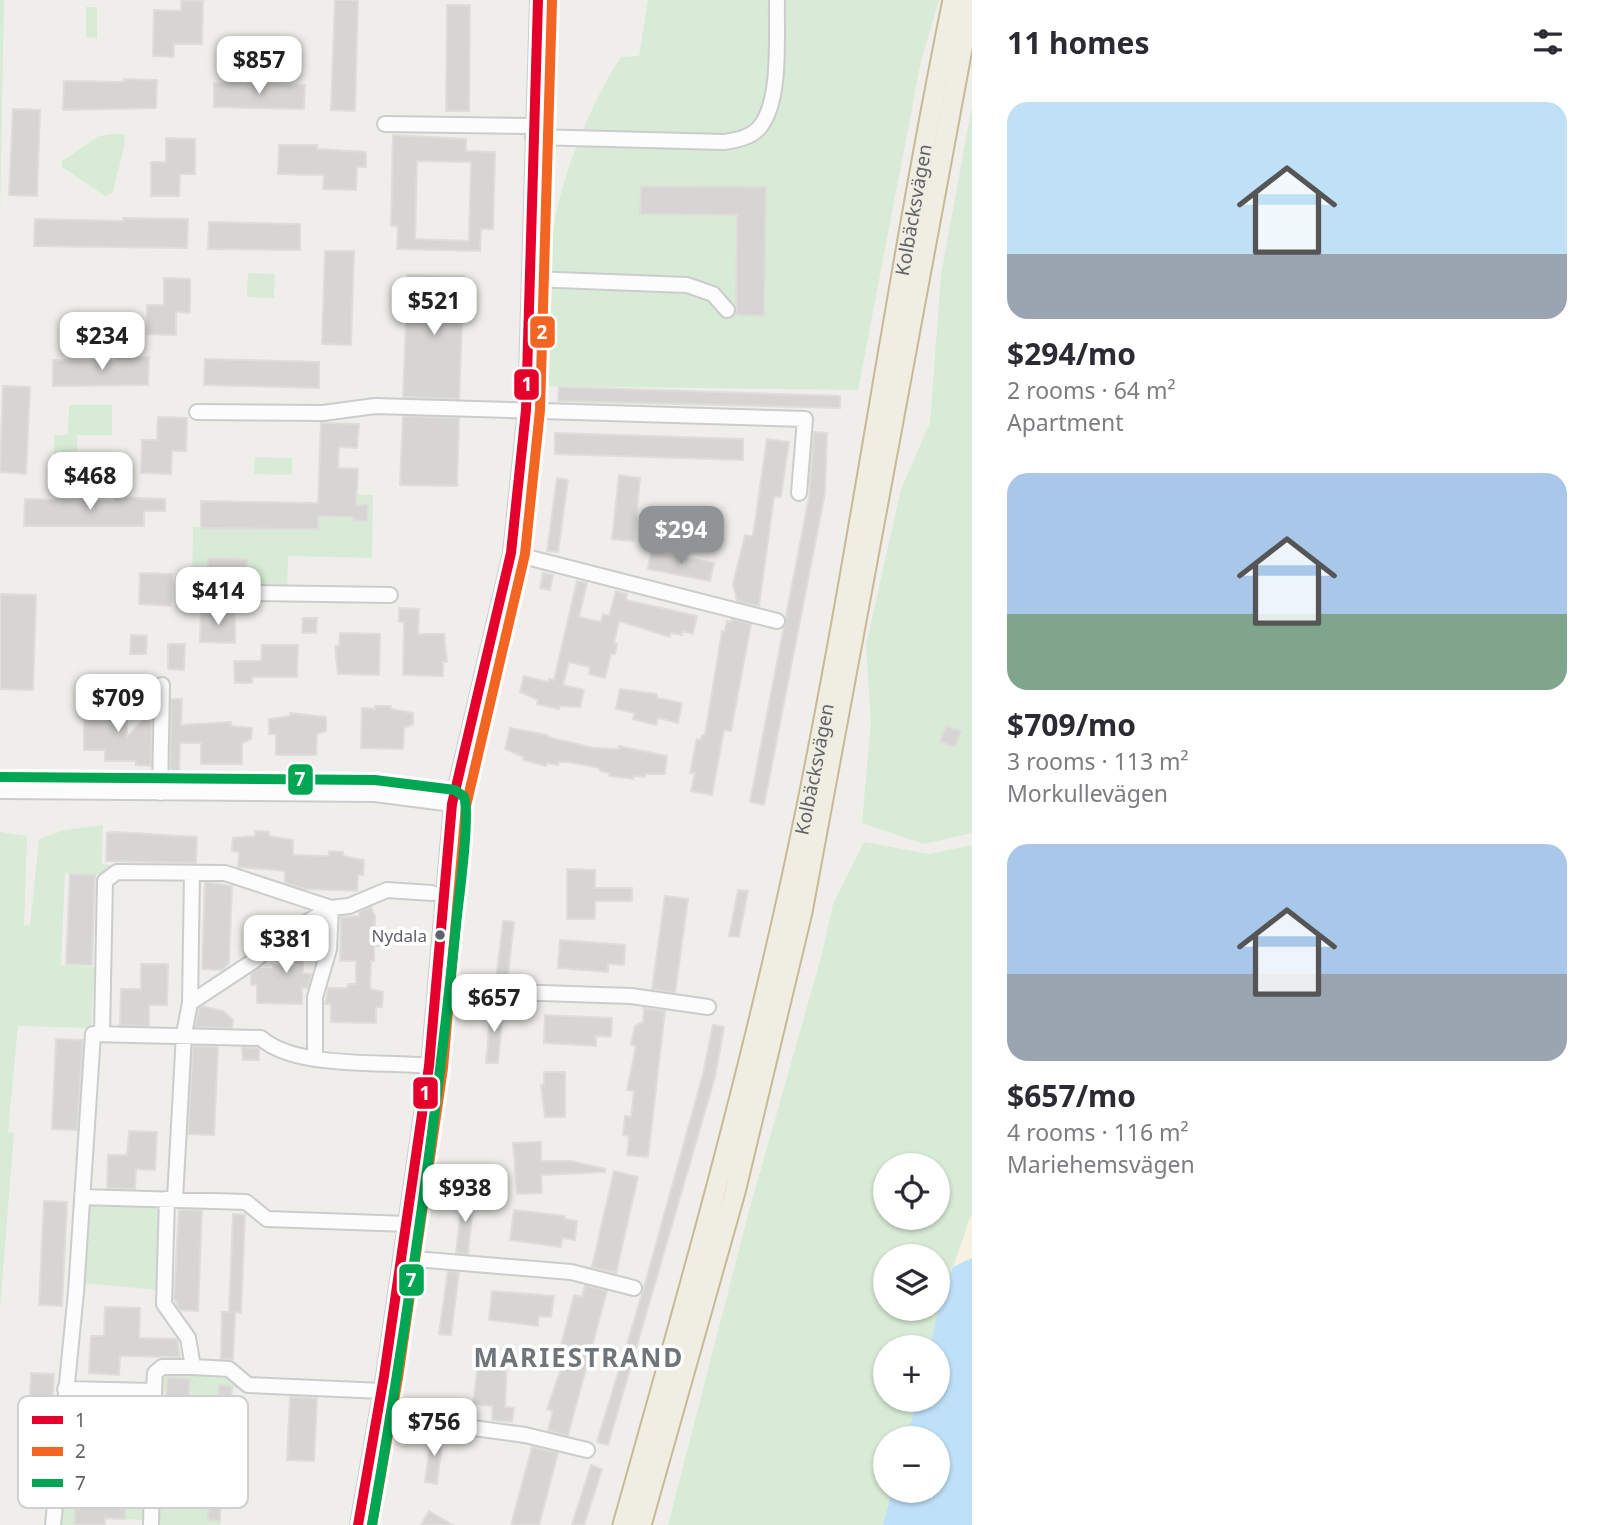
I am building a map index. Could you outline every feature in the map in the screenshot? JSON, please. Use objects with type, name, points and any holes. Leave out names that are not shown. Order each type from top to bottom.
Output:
[{"type":"highway","name":"Kolbäcksvägen","points":[[623,1525],[721,1177],[786,908],[828,695],[953,0]]},
{"type":"highway","name":"Kolbäcksvägen","points":[[642,1525],[735,1192],[802,912],[971,0]]},
{"type":"street","points":[[358,1525],[408,1224],[429,1066],[452,804],[511,553],[526,410],[538,0]]},
{"type":"street","points":[[385,124],[724,142],[741,139],[758,131],[773,100],[777,0]]},
{"type":"street","points":[[531,279],[687,285],[713,294],[727,310]]},
{"type":"street","points":[[197,412],[323,413],[375,406],[805,419],[799,493]]},
{"type":"street","points":[[511,553],[778,621]]},
{"type":"street","points":[[192,592],[390,595]]},
{"type":"street","points":[[160,793],[162,685]]},
{"type":"street","points":[[0,791],[375,794],[452,804]]},
{"type":"street","points":[[102,1034],[105,881],[117,872],[225,873],[331,908]]},
{"type":"street","points":[[192,873],[190,1003],[184,1034],[164,1304],[188,1338],[192,1367]]},
{"type":"street","points":[[190,1003],[255,960],[284,936],[331,908],[349,906],[387,890],[432,893]]},
{"type":"street","points":[[315,1058],[315,997],[329,948],[331,908]]},
{"type":"street","points":[[438,983],[512,992],[631,996],[708,1007]]},
{"type":"street","points":[[65,1396],[76,1292],[93,1034],[184,1034],[261,1038],[282,1051],[315,1058],[429,1066]]},
{"type":"street","points":[[82,1197],[246,1202],[267,1219],[408,1224]]},
{"type":"street","points":[[402,1258],[570,1272],[634,1288]]},
{"type":"street","points":[[153,1396],[155,1373],[162,1367],[229,1369],[248,1385],[382,1391]]},
{"type":"street","points":[[65,1389],[153,1391]]},
{"type":"street","points":[[377,1415],[525,1435],[587,1450]]},
{"type":"green space","points":[[0,0],[4,0],[0,218]]},
{"type":"green space","points":[[648,0],[939,0],[921,61],[858,390],[541,386],[547,279],[560,196],[582,133],[611,73],[621,57],[639,56]]},
{"type":"green space","points":[[86,7],[97,7],[97,38],[86,37]]},
{"type":"green space","points":[[972,105],[972,833],[924,844],[862,823],[871,722],[866,645],[901,489],[930,423],[941,275]]},
{"type":"green space","points":[[125,134],[125,141],[113,193],[105,196],[62,167],[62,161],[99,136]]},
{"type":"green space","points":[[248,273],[275,274],[274,298],[247,297]]},
{"type":"green space","points":[[69,405],[112,405],[112,435],[77,435],[77,459],[54,459],[54,435],[68,435]]},
{"type":"green space","points":[[255,457],[292,458],[292,475],[254,474]]},
{"type":"green space","points":[[318,494],[373,495],[372,558],[288,556],[287,594],[192,592],[193,527],[317,529]]},
{"type":"green space","points":[[103,825],[102,863],[112,866],[100,875],[65,873],[61,965],[95,967],[91,1028],[18,1026],[8,1132],[14,1133],[0,1308],[0,832],[27,836],[24,925],[30,926],[39,839],[65,830]]},
{"type":"green space","points":[[864,842],[929,854],[972,845],[972,1216],[950,1273],[950,1244],[873,1244],[873,1321],[936,1321],[933,1335],[873,1335],[873,1412],[914,1412],[910,1426],[873,1426],[873,1503],[889,1503],[883,1525],[668,1525],[749,1211],[822,954],[833,904]]},
{"type":"green space","points":[[88,1201],[167,1205],[157,1290],[85,1283]]},
{"type":"green space","points":[[164,1373],[231,1374],[237,1380],[237,1389],[220,1385],[219,1396],[191,1396],[191,1392],[167,1378],[166,1390],[161,1396]]},
{"type":"green space","points":[[107,1392],[107,1396],[66,1396],[66,1393]]},
{"type":"green space","points":[[59,1508],[75,1508],[74,1525],[57,1525]]},
{"type":"green space","points":[[125,1508],[143,1508],[143,1520],[125,1519]]},
{"type":"green space","points":[[156,1508],[208,1508],[208,1520],[220,1521],[220,1525],[156,1525]]},
{"type":"sand","points":[[972,1216],[972,1258],[954,1267],[970,1217]]},
{"type":"water","points":[[972,1258],[972,1525],[883,1525],[889,1503],[950,1503],[950,1426],[910,1426],[914,1412],[950,1412],[950,1335],[933,1335],[936,1321],[950,1321],[950,1274],[953,1267]]},
{"type":"building","points":[[181,0],[203,1],[202,44],[174,44],[174,57],[153,56],[154,10],[181,11]]},
{"type":"building","points":[[335,0],[358,0],[355,111],[331,110]]},
{"type":"building","points":[[447,5],[470,5],[469,111],[446,111]]},
{"type":"building","points":[[124,79],[157,80],[156,108],[63,110],[64,81],[124,82]]},
{"type":"building","points":[[214,83],[305,85],[304,109],[214,107]]},
{"type":"building","points":[[13,109],[40,110],[37,196],[9,195]]},
{"type":"building","points":[[393,135],[466,139],[466,151],[495,152],[493,229],[481,229],[480,251],[397,249],[398,226],[391,226]],"holes":[[[417,161],[471,162],[469,241],[415,239]]]},
{"type":"building","points":[[166,138],[195,139],[195,174],[180,174],[179,196],[151,196],[151,162],[166,162]]},
{"type":"building","points":[[279,145],[317,145],[317,149],[366,152],[366,167],[357,167],[356,190],[323,189],[324,175],[278,174]]},
{"type":"building","points":[[641,186],[766,187],[764,316],[736,315],[737,215],[640,214]]},
{"type":"building","points":[[123,218],[188,219],[187,248],[34,246],[35,219],[123,221]]},
{"type":"building","points":[[209,222],[300,224],[300,250],[208,249]]},
{"type":"building","points":[[325,251],[354,251],[351,345],[322,344]]},
{"type":"building","points":[[408,275],[464,276],[459,399],[403,397]]},
{"type":"building","points":[[164,278],[190,279],[190,313],[176,312],[176,335],[147,334],[147,305],[164,305]]},
{"type":"building","points":[[116,357],[149,357],[148,385],[53,386],[53,360],[116,361]]},
{"type":"building","points":[[205,359],[319,362],[319,388],[204,385]]},
{"type":"building","points":[[3,386],[30,387],[26,474],[0,472]]},
{"type":"building","points":[[559,387],[840,396],[840,408],[558,401]]},
{"type":"building","points":[[403,416],[459,418],[457,486],[400,485]]},
{"type":"building","points":[[158,417],[187,418],[186,451],[172,451],[171,474],[141,473],[142,440],[157,440]]},
{"type":"building","points":[[321,423],[359,424],[357,448],[339,447],[338,468],[358,469],[356,505],[368,505],[367,521],[353,520],[353,517],[318,516],[318,529],[201,528],[201,501],[318,503]]},
{"type":"building","points":[[814,432],[827,433],[825,493],[764,805],[750,802],[809,497]]},
{"type":"building","points":[[555,433],[743,439],[743,460],[555,454]]},
{"type":"building","points":[[767,439],[789,442],[781,497],[774,497],[759,606],[737,601],[733,584],[745,535],[753,536]]},
{"type":"building","points":[[619,475],[640,478],[634,541],[612,539]]},
{"type":"building","points":[[557,478],[568,480],[558,552],[547,551]]},
{"type":"building","points":[[115,497],[165,499],[165,511],[144,511],[144,526],[24,526],[25,499],[114,501]]},
{"type":"building","points":[[651,551],[714,563],[710,581],[648,569]]},
{"type":"building","points":[[208,558],[247,559],[246,583],[207,583]]},
{"type":"building","points":[[140,573],[172,574],[171,606],[139,604]]},
{"type":"building","points":[[543,573],[553,575],[550,590],[540,588]]},
{"type":"building","points":[[577,581],[587,583],[579,617],[601,622],[603,614],[609,616],[616,591],[627,594],[626,600],[697,616],[693,634],[683,631],[682,635],[671,633],[670,637],[619,621],[614,643],[617,644],[615,654],[611,654],[605,678],[589,674],[590,667],[569,662],[563,685],[584,690],[580,707],[560,706],[559,709],[537,704],[538,700],[520,692],[524,676],[548,682],[549,679],[554,680]]},
{"type":"building","points":[[0,594],[36,595],[33,690],[0,689]]},
{"type":"building","points":[[399,608],[419,609],[418,634],[444,634],[447,662],[443,662],[443,676],[403,675],[404,622],[399,622]]},
{"type":"building","points":[[201,611],[235,611],[235,643],[200,642]]},
{"type":"building","points":[[303,618],[317,618],[316,633],[302,633]]},
{"type":"building","points":[[732,619],[751,624],[731,731],[724,730],[712,795],[691,791],[695,773],[690,773],[697,739],[701,740],[702,735],[705,735],[722,631],[725,631],[727,621],[731,622]]},
{"type":"building","points":[[340,633],[380,634],[379,675],[338,674],[335,646],[339,646]]},
{"type":"building","points":[[131,635],[147,636],[146,654],[130,654]]},
{"type":"building","points":[[168,644],[185,644],[184,670],[168,669]]},
{"type":"building","points":[[262,645],[298,645],[297,677],[252,677],[252,683],[235,683],[234,661],[261,661]]},
{"type":"building","points":[[620,689],[657,694],[657,698],[682,703],[678,723],[658,718],[656,725],[633,719],[635,713],[616,709]]},
{"type":"building","points":[[171,699],[182,699],[181,725],[231,722],[231,726],[252,728],[251,739],[242,743],[242,764],[201,764],[201,743],[180,743],[179,771],[170,770]]},
{"type":"building","points":[[105,700],[127,700],[127,737],[146,716],[152,717],[151,766],[136,765],[136,761],[105,761],[105,750],[84,750],[84,710],[105,711]]},
{"type":"building","points":[[375,706],[391,706],[391,709],[413,713],[413,724],[404,728],[403,749],[361,748],[362,708],[375,709]]},
{"type":"building","points":[[290,713],[326,717],[326,731],[317,734],[316,755],[276,755],[276,734],[269,734],[269,719],[290,716]]},
{"type":"building","points":[[946,726],[961,731],[955,747],[940,742]]},
{"type":"building","points":[[510,728],[593,748],[619,749],[619,746],[667,756],[665,774],[645,774],[645,777],[634,776],[633,779],[609,776],[610,773],[600,771],[600,768],[568,762],[559,762],[558,765],[547,763],[546,766],[523,760],[524,757],[505,749]]},
{"type":"building","points":[[255,831],[269,832],[269,836],[293,840],[293,855],[329,856],[329,851],[343,852],[343,856],[364,860],[363,875],[358,875],[357,891],[305,889],[285,883],[285,871],[238,867],[239,852],[232,851],[233,838],[255,836]]},
{"type":"building","points":[[107,833],[197,837],[196,863],[106,861]]},
{"type":"building","points":[[567,869],[595,870],[595,888],[632,888],[632,901],[595,901],[595,919],[567,919]]},
{"type":"building","points":[[70,874],[95,875],[92,965],[66,964]]},
{"type":"building","points":[[205,882],[232,886],[229,963],[222,970],[202,969]]},
{"type":"building","points":[[738,890],[748,891],[739,937],[729,936]]},
{"type":"building","points":[[665,896],[688,899],[675,993],[652,989]]},
{"type":"building","points":[[371,907],[375,916],[375,932],[379,932],[379,946],[374,946],[370,989],[383,992],[382,1007],[376,1007],[376,1023],[331,1022],[331,1004],[325,1004],[328,988],[347,988],[348,984],[356,984],[356,961],[340,961],[341,917],[359,916],[359,912]]},
{"type":"building","points":[[503,921],[514,922],[507,982],[496,980]]},
{"type":"building","points":[[319,926],[320,939],[313,943],[316,948],[303,956],[303,973],[312,974],[308,988],[302,988],[302,1004],[257,1003],[257,985],[251,985],[251,974],[259,969],[273,969],[274,965],[297,966],[285,947]]},
{"type":"building","points":[[560,940],[625,945],[624,965],[608,964],[608,972],[558,968]]},
{"type":"building","points":[[141,964],[168,964],[167,1005],[149,1005],[149,1026],[120,1025],[121,989],[141,989]]},
{"type":"building","points":[[491,1005],[503,1006],[498,1063],[486,1063]]},
{"type":"building","points":[[202,1006],[223,1011],[233,1020],[232,1028],[195,1027]]},
{"type":"building","points":[[644,1008],[665,1011],[648,1157],[627,1155],[629,1136],[623,1135],[625,1116],[631,1117],[634,1091],[627,1090],[636,1046],[631,1045],[635,1026],[643,1022]]},
{"type":"building","points":[[545,1015],[612,1018],[611,1037],[596,1036],[596,1046],[544,1043]]},
{"type":"building","points":[[713,1025],[724,1027],[715,1077],[608,1445],[597,1442],[643,1291],[703,1074]]},
{"type":"building","points":[[56,1039],[83,1040],[77,1130],[52,1129]]},
{"type":"building","points":[[193,1046],[218,1047],[214,1135],[188,1134]]},
{"type":"building","points":[[242,1047],[259,1048],[259,1060],[243,1060]]},
{"type":"building","points":[[544,1072],[565,1072],[565,1117],[545,1117],[541,1085],[544,1085]]},
{"type":"building","points":[[129,1131],[157,1132],[155,1170],[136,1169],[135,1189],[107,1188],[108,1155],[127,1155]]},
{"type":"building","points":[[541,1142],[541,1161],[571,1161],[605,1169],[605,1172],[541,1175],[542,1193],[517,1194],[513,1143]]},
{"type":"building","points":[[614,1171],[638,1177],[616,1273],[592,1267]]},
{"type":"building","points":[[463,1193],[474,1194],[468,1254],[456,1253]]},
{"type":"building","points":[[44,1201],[67,1202],[62,1306],[39,1305]]},
{"type":"building","points":[[179,1210],[202,1210],[198,1311],[180,1310],[174,1298]]},
{"type":"building","points":[[514,1210],[565,1216],[564,1219],[577,1221],[575,1240],[562,1238],[561,1247],[510,1240]]},
{"type":"building","points":[[233,1214],[245,1215],[241,1313],[235,1312],[233,1359],[221,1359],[222,1312],[229,1312]]},
{"type":"building","points":[[448,1271],[459,1272],[451,1335],[439,1334]]},
{"type":"building","points":[[585,1285],[607,1291],[568,1435],[548,1431],[553,1411],[547,1409],[563,1363],[557,1361],[574,1295],[582,1297]]},
{"type":"building","points":[[492,1291],[554,1296],[551,1317],[539,1316],[538,1326],[489,1320]]},
{"type":"building","points":[[105,1307],[140,1308],[139,1338],[177,1339],[180,1357],[120,1356],[119,1375],[89,1373],[91,1336],[104,1336]]},
{"type":"building","points":[[479,1355],[507,1358],[505,1407],[514,1408],[512,1422],[492,1420],[493,1406],[473,1404]]},
{"type":"building","points":[[31,1373],[54,1374],[53,1396],[30,1396]]},
{"type":"building","points":[[167,1377],[190,1379],[189,1396],[166,1396]]},
{"type":"building","points":[[219,1385],[232,1386],[231,1396],[219,1396]]},
{"type":"building","points":[[290,1397],[317,1398],[314,1461],[287,1460]]},
{"type":"building","points":[[432,1432],[443,1434],[437,1484],[425,1482]]},
{"type":"building","points":[[532,1447],[558,1453],[539,1525],[511,1525]]},
{"type":"building","points":[[591,1465],[602,1469],[584,1525],[572,1525]]},
{"type":"building","points":[[75,1508],[125,1508],[125,1519],[105,1518],[105,1525],[74,1525]]},
{"type":"building","points":[[208,1508],[220,1508],[220,1521],[208,1520]]},
{"type":"building","points":[[429,1511],[453,1525],[421,1525]]},
{"type":"transit line","name":"1","points":[[358,1525],[384,1376],[429,1066],[452,804],[511,553],[526,410],[538,0]]},
{"type":"transit line","name":"2","points":[[372,1525],[398,1378],[443,1068],[466,806],[525,554],[540,410],[552,0]]},
{"type":"transit line","name":"7","points":[[0,777],[375,780],[455,790],[464,797],[465,843],[429,1157],[372,1525]]},
{"type":"place","name":"Nydala","points":[[440,935]]},
{"type":"district","name":"MARIESTRAND","points":[[579,1358]]}]
